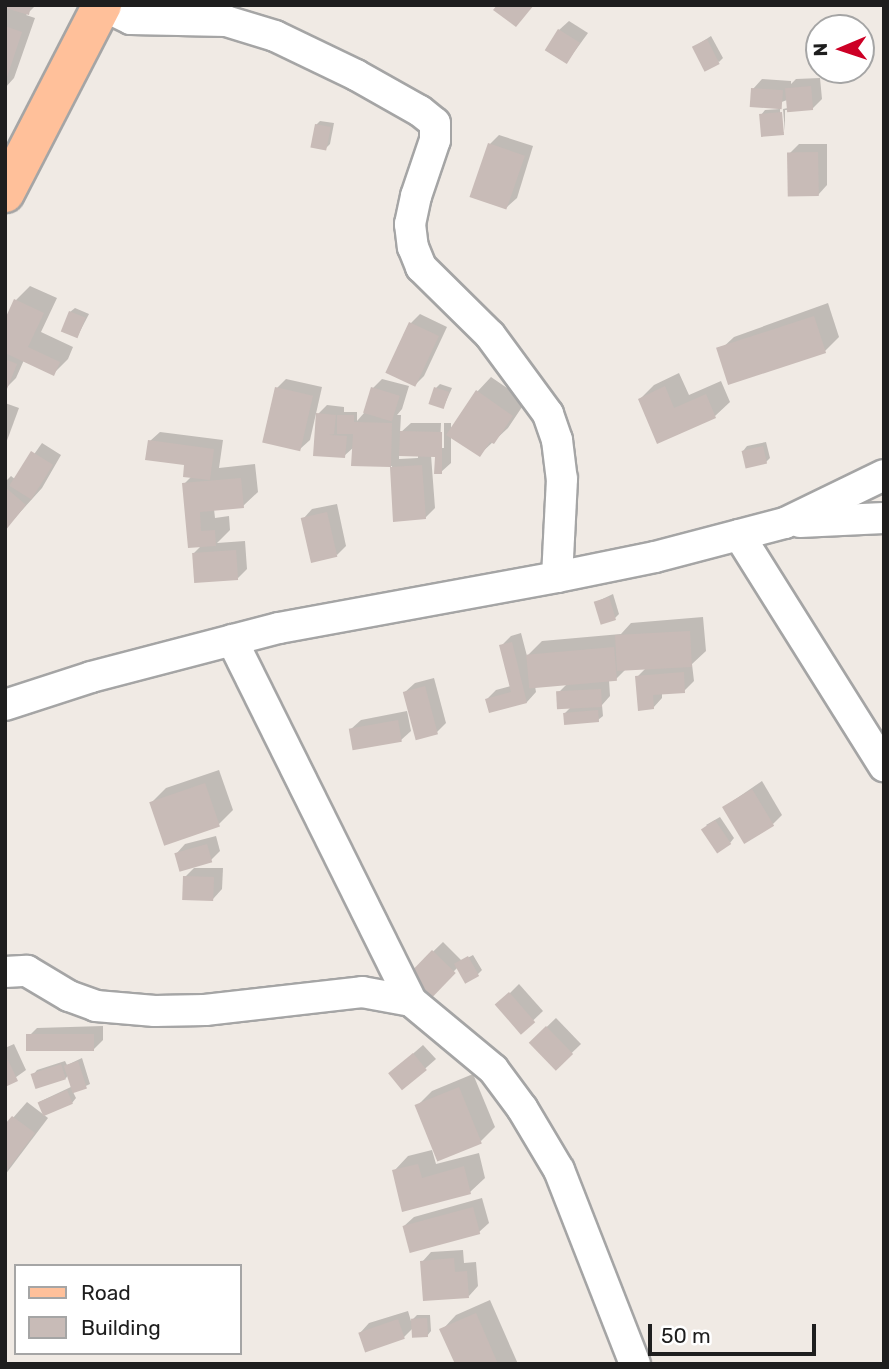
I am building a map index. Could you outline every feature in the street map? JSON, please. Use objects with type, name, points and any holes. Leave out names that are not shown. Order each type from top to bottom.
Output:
[{"type":"main road","points":[[5,193],[102,5]]},
{"type":"street","points":[[102,5],[131,19],[226,21],[275,36],[356,75],[420,110],[435,123],[435,140],[416,195],[411,224],[413,247],[421,267],[490,335],[548,414],[557,440],[562,479],[557,578]]},
{"type":"street","points":[[785,523],[884,475]]},
{"type":"street","points":[[5,705],[91,677],[232,640],[442,597],[557,578],[785,523],[884,517]]},
{"type":"street","points":[[739,535],[884,766]]},
{"type":"street","points":[[232,640],[411,1001],[493,1069],[522,1108],[559,1170],[635,1364]]},
{"type":"street","points":[[5,972],[27,971],[69,996],[96,1006],[155,1012],[205,1010],[362,992],[411,1001]]},
{"type":"building","points":[[5,5],[31,5],[29,15],[5,8]]},
{"type":"building","points":[[497,5],[534,5],[516,27],[493,10]]},
{"type":"building","points":[[5,26],[22,32],[6,80],[5,80]]},
{"type":"building","points":[[558,29],[580,43],[567,64],[545,50]]},
{"type":"building","points":[[707,39],[720,64],[705,72],[692,47]]},
{"type":"building","points":[[811,86],[813,110],[787,112],[785,88]]},
{"type":"building","points":[[751,88],[783,90],[782,109],[750,107]]},
{"type":"building","points":[[782,112],[784,135],[761,137],[759,114]]},
{"type":"building","points":[[315,124],[331,127],[326,151],[310,148]]},
{"type":"building","points":[[488,143],[525,156],[506,210],[469,197]]},
{"type":"building","points":[[818,152],[819,196],[788,197],[787,153]]},
{"type":"building","points":[[14,299],[44,313],[28,347],[60,362],[54,376],[5,353],[5,319]]},
{"type":"building","points":[[69,311],[86,318],[77,338],[61,331]]},
{"type":"building","points":[[814,316],[826,353],[728,385],[716,348]]},
{"type":"building","points":[[409,322],[439,336],[415,387],[385,373]]},
{"type":"building","points":[[5,359],[17,364],[7,389],[5,388]]},
{"type":"building","points":[[665,386],[674,408],[706,394],[716,418],[657,444],[638,399]]},
{"type":"building","points":[[275,387],[313,396],[300,451],[262,443]]},
{"type":"building","points":[[371,387],[400,396],[392,422],[363,413]]},
{"type":"building","points":[[434,387],[449,392],[444,409],[428,404]]},
{"type":"building","points":[[476,390],[513,416],[494,444],[490,442],[480,457],[446,435]]},
{"type":"building","points":[[316,413],[336,415],[334,434],[329,435],[347,436],[345,458],[313,456]]},
{"type":"building","points":[[337,415],[354,415],[354,422],[392,423],[391,467],[422,465],[426,519],[393,522],[390,467],[351,466],[353,434],[337,434]]},
{"type":"building","points":[[400,431],[442,432],[442,474],[434,474],[435,457],[399,456]]},
{"type":"building","points":[[148,440],[214,449],[210,480],[183,477],[184,465],[145,460]]},
{"type":"building","points":[[763,446],[767,464],[746,468],[742,451]]},
{"type":"building","points":[[31,451],[53,465],[31,500],[9,486]]},
{"type":"building","points":[[241,478],[244,508],[200,512],[201,531],[215,530],[216,546],[188,548],[182,483]]},
{"type":"building","points":[[5,487],[26,505],[5,531]]},
{"type":"building","points":[[327,512],[337,557],[311,563],[301,518]]},
{"type":"building","points":[[236,550],[238,580],[194,583],[192,553]]},
{"type":"building","points":[[609,597],[616,620],[601,625],[594,602]]},
{"type":"building","points":[[690,631],[692,667],[617,671],[615,635]]},
{"type":"building","points":[[512,642],[527,703],[489,713],[485,699],[511,692],[499,645]]},
{"type":"building","points":[[614,647],[617,681],[529,689],[526,655]]},
{"type":"building","points":[[684,672],[685,693],[653,695],[654,709],[638,711],[635,676]]},
{"type":"building","points":[[425,686],[438,734],[416,740],[403,692]]},
{"type":"building","points":[[601,689],[602,707],[557,709],[556,691]]},
{"type":"building","points":[[598,710],[599,722],[564,725],[563,713]]},
{"type":"building","points":[[398,720],[402,742],[353,750],[349,729]]},
{"type":"building","points":[[205,783],[220,826],[164,846],[149,802]]},
{"type":"building","points":[[752,789],[774,826],[744,844],[722,807]]},
{"type":"building","points":[[715,820],[731,844],[717,854],[701,830]]},
{"type":"building","points":[[207,844],[212,862],[180,872],[174,853]]},
{"type":"building","points":[[183,876],[214,877],[213,901],[182,900]]},
{"type":"building","points":[[432,950],[456,973],[427,1002],[404,979]]},
{"type":"building","points":[[468,956],[479,976],[465,984],[454,964]]},
{"type":"building","points":[[509,992],[535,1022],[521,1035],[495,1004]]},
{"type":"building","points":[[546,1026],[573,1054],[556,1071],[529,1043]]},
{"type":"building","points":[[26,1034],[94,1034],[94,1051],[26,1051]]},
{"type":"building","points":[[413,1053],[427,1070],[402,1090],[388,1073]]},
{"type":"building","points":[[5,1054],[18,1081],[5,1087]]},
{"type":"building","points":[[78,1061],[87,1089],[73,1093],[64,1066]]},
{"type":"building","points":[[61,1064],[66,1079],[36,1089],[31,1074]]},
{"type":"building","points":[[459,1087],[482,1144],[437,1162],[414,1105]]},
{"type":"building","points":[[67,1090],[73,1104],[43,1116],[38,1103]]},
{"type":"building","points":[[12,1116],[35,1133],[5,1173],[5,1124]]},
{"type":"building","points":[[418,1164],[422,1178],[464,1166],[471,1194],[402,1212],[392,1170]]},
{"type":"building","points":[[473,1207],[480,1234],[410,1253],[402,1226]]},
{"type":"building","points":[[454,1258],[455,1272],[467,1271],[469,1298],[423,1301],[420,1261]]},
{"type":"building","points":[[476,1313],[498,1364],[455,1364],[439,1329]]},
{"type":"building","points":[[427,1318],[428,1337],[412,1338],[411,1319]]},
{"type":"building","points":[[398,1319],[405,1339],[365,1353],[358,1333]]}]
